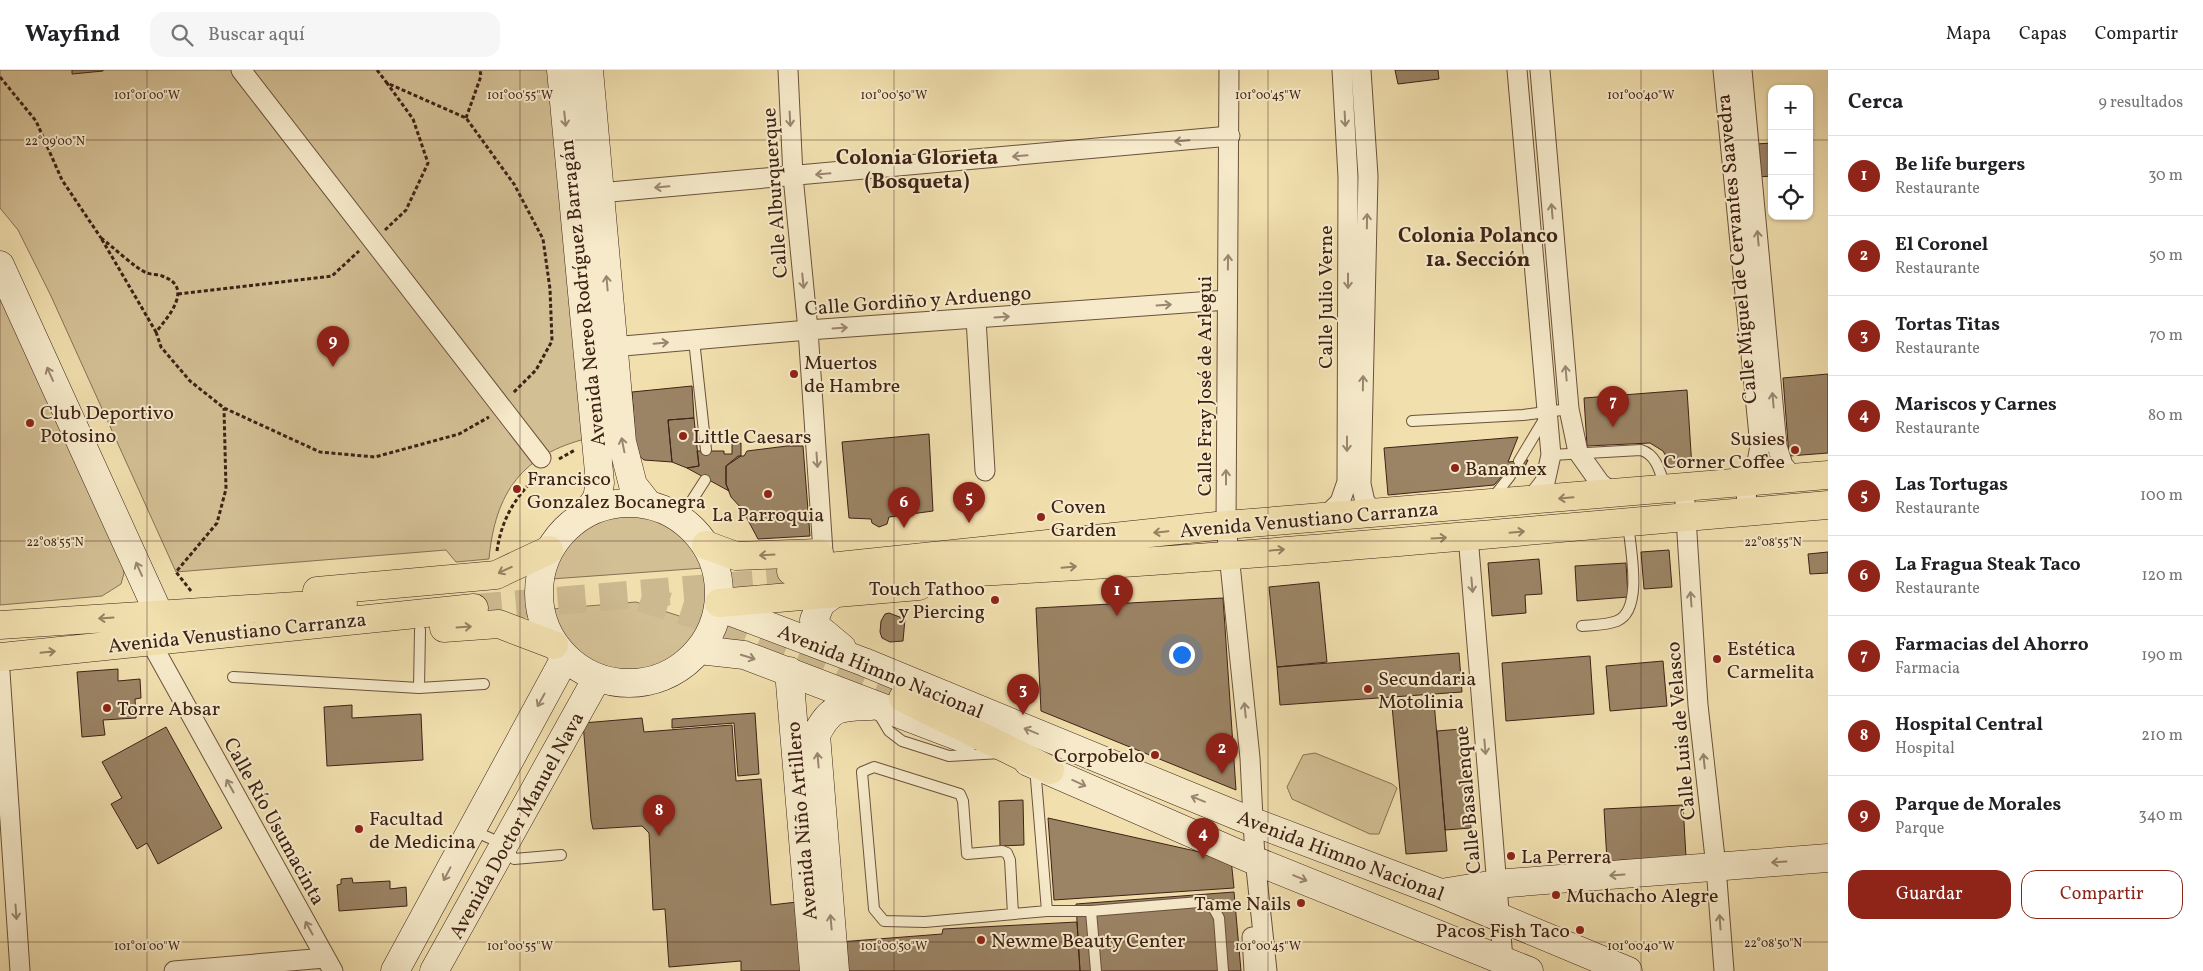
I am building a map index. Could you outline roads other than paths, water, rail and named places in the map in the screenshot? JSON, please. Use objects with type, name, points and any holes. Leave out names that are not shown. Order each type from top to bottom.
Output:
[{"type":"main road","name":"Avenida Nereo Rodríguez Barragán","points":[[561,70],[598,444],[600,482],[597,498],[587,513]]},
{"type":"main road","name":"Avenida Nereo Rodríguez Barragán","points":[[589,70],[612,347],[622,442],[633,485],[648,504]]},
{"type":"main road","points":[[0,265],[159,614]]},
{"type":"main road","name":"Avenida Venustiano Carranza","points":[[1023,558],[1226,525],[1377,514],[1828,475]]},
{"type":"main road","points":[[612,504],[648,504],[688,524],[706,546],[717,573],[719,605],[712,630],[700,650],[679,669],[653,680],[625,684],[597,678],[580,669],[560,651],[543,623],[538,598],[540,573],[549,550],[566,528],[587,513],[612,504]]},
{"type":"main road","name":"Avenida Venustiano Carranza","points":[[792,576],[1023,558],[1228,554],[1468,536],[1828,505]]},
{"type":"main road","points":[[706,546],[736,556],[824,552],[958,542],[1023,558]]},
{"type":"main road","points":[[207,610],[275,595],[496,575],[549,550]]},
{"type":"main road","points":[[719,605],[838,591],[958,583],[1023,558]]},
{"type":"main road","points":[[838,591],[821,603],[814,620],[817,628],[864,662]]},
{"type":"main road","name":"Avenida Venustiano Carranza","points":[[0,625],[207,610],[474,602],[150,641],[0,656]]},
{"type":"main road","name":"Avenida Himno Nacional","points":[[719,605],[864,662],[1249,820],[1440,893],[1628,971]]},
{"type":"main road","points":[[223,632],[277,639],[499,624],[560,651]]},
{"type":"main road","name":"Avenida Himno Nacional","points":[[700,650],[744,655],[789,671],[874,706],[1043,767],[1503,966],[1529,971]]},
{"type":"main road","name":"Avenida Doctor Manuel Nava","points":[[395,971],[471,829],[560,651]]},
{"type":"main road","name":"Avenida Niño Artillero","points":[[789,671],[814,971]]},
{"type":"main road","name":"Avenida Doctor Manuel Nava","points":[[434,971],[597,678]]},
{"type":"main road","points":[[903,698],[1043,767]]},
{"type":"main road","name":"Avenida Niño Artillero","points":[[835,971],[816,735],[825,718],[833,711],[843,707],[874,706]]},
{"type":"main road","points":[[1440,893],[1496,884],[1828,858]]},
{"type":"street","points":[[242,70],[545,465]]},
{"type":"street","name":"Calle Alburquerque","points":[[788,70],[793,176],[808,330],[824,552]]},
{"type":"street","name":"Calle Fray José de Arlegui","points":[[1229,70],[1226,525],[1249,820],[1254,971]]},
{"type":"street","name":"Calle Julio Verne","points":[[1342,70],[1356,320],[1361,484],[1365,502],[1377,514]]},
{"type":"street","name":"Calle Julio Verne","points":[[1325,517],[1340,502],[1347,482],[1356,320],[1367,197],[1361,70]]},
{"type":"street","points":[[1517,70],[1549,411],[1551,455],[1546,482],[1530,501]]},
{"type":"street","points":[[1540,70],[1569,409],[1578,452],[1600,483],[1614,494]]},
{"type":"street","name":"Calle Miguel de Cervantes Saavedra","points":[[1724,70],[1735,95],[1777,446],[1783,465],[1794,478]]},
{"type":"street","name":"Calle Miguel de Cervantes Saavedra","points":[[1735,95],[1742,70]]},
{"type":"street","points":[[599,193],[1230,136]]},
{"type":"street","points":[[1523,138],[1546,136]]},
{"type":"street","name":"Calle Miguel de Cervantes Saavedra","points":[[1743,174],[1760,446],[1756,467],[1746,483]]},
{"type":"street","points":[[1348,197],[1367,197]]},
{"type":"street","points":[[1538,290],[1559,290]]},
{"type":"street","name":"Calle Gordiño y Arduengo","points":[[612,347],[808,330],[1227,300]]},
{"type":"street","points":[[976,319],[985,471]]},
{"type":"street","points":[[1746,483],[1748,512]]},
{"type":"street","name":"Calle Luis de Velasco","points":[[1675,488],[1686,517],[1698,705],[1716,867],[1724,971]]},
{"type":"street","name":"Calle Basalenque","points":[[1468,536],[1503,966]]},
{"type":"street","name":"Calle Río Usumacinta","points":[[150,641],[329,964]]},
{"type":"street","points":[[0,672],[4,785],[20,971]]},
{"type":"street","name":"Calle Fray José de Arlegui","points":[[1251,858],[1268,971]]},
{"type":"street","points":[[174,971],[329,964]]},
{"type":"lane","points":[[694,340],[706,450]]},
{"type":"lane","points":[[1412,421],[1523,415],[1569,409]]},
{"type":"lane","points":[[1519,461],[1549,411]]},
{"type":"lane","points":[[1551,455],[1641,450],[1650,453],[1675,488]]},
{"type":"lane","points":[[1488,504],[1510,476]]},
{"type":"lane","points":[[680,520],[705,480]]},
{"type":"lane","points":[[1582,626],[1617,622],[1629,613],[1634,597],[1628,522]]},
{"type":"lane","points":[[419,688],[420,630]]},
{"type":"lane","points":[[233,677],[419,688],[484,684]]},
{"type":"lane","points":[[1013,914],[1010,860],[1007,853],[1002,851],[967,854],[963,801],[960,794],[874,767],[862,772],[874,909],[878,916],[884,920],[926,922],[1047,911],[1091,911],[1199,902],[1212,905],[1219,918],[1223,971]]},
{"type":"lane","points":[[1043,767],[1047,911]]},
{"type":"lane","points":[[471,829],[505,845],[514,859],[561,855]]},
{"type":"lane","points":[[1091,911],[1096,971]]},
{"type":"tunnel","points":[[474,608],[792,581]]},
{"type":"tunnel","points":[[641,598],[741,629],[903,698]]},
{"type":"place","name":"Parque de Morales","points":[[333,367]]},
{"type":"place","name":"Muertos de Hambre","points":[[794,374]]},
{"type":"place","name":"Club Deportivo Potosino","points":[[30,423]]},
{"type":"place","name":"Farmacias del Ahorro","points":[[1613,427]]},
{"type":"place","name":"Little Caesars","points":[[683,436]]},
{"type":"place","name":"Susies Corner Coffee","points":[[1795,450]]},
{"type":"place","name":"Banamex","points":[[1455,468]]},
{"type":"place","name":"Francisco Gonzalez Bocanegra","points":[[517,489]]},
{"type":"place","name":"La Parroquia","points":[[768,494]]},
{"type":"place","name":"Coven Garden","points":[[1041,517]]},
{"type":"place","name":"Las Tortugas","points":[[969,523]]},
{"type":"place","name":"La Fragua Steak Taco","points":[[904,528]]},
{"type":"place","name":"Touch Tathoo y Piercing","points":[[995,600]]},
{"type":"place","name":"Be life burgers","points":[[1117,616]]},
{"type":"place","name":"Estética Carmelita","points":[[1717,659]]},
{"type":"place","name":"Secundaria Motolinia","points":[[1368,689]]},
{"type":"place","name":"Torre Absar","points":[[107,708]]},
{"type":"place","name":"Tortas Titas","points":[[1023,715]]},
{"type":"place","name":"Corpobelo","points":[[1155,755]]},
{"type":"place","name":"El Coronel","points":[[1222,774]]},
{"type":"place","name":"Facultad de Medicina","points":[[359,829]]},
{"type":"place","name":"Hospital Central","points":[[659,836]]},
{"type":"place","name":"La Perrera","points":[[1511,856]]},
{"type":"place","name":"Mariscos y Carnes","points":[[1203,859]]},
{"type":"place","name":"Muchacho Alegre","points":[[1556,895]]},
{"type":"place","name":"Tame Nails","points":[[1301,903]]},
{"type":"place","name":"Pacos Fish Taco","points":[[1580,930]]},
{"type":"place","name":"Newme Beauty Center","points":[[981,940]]},
{"type":"district","name":"Colonia Glorieta (Bosqueta)","points":[[917,169]]},
{"type":"district","name":"Colonia Polanco 1a. Sección","points":[[1478,247]]}]
